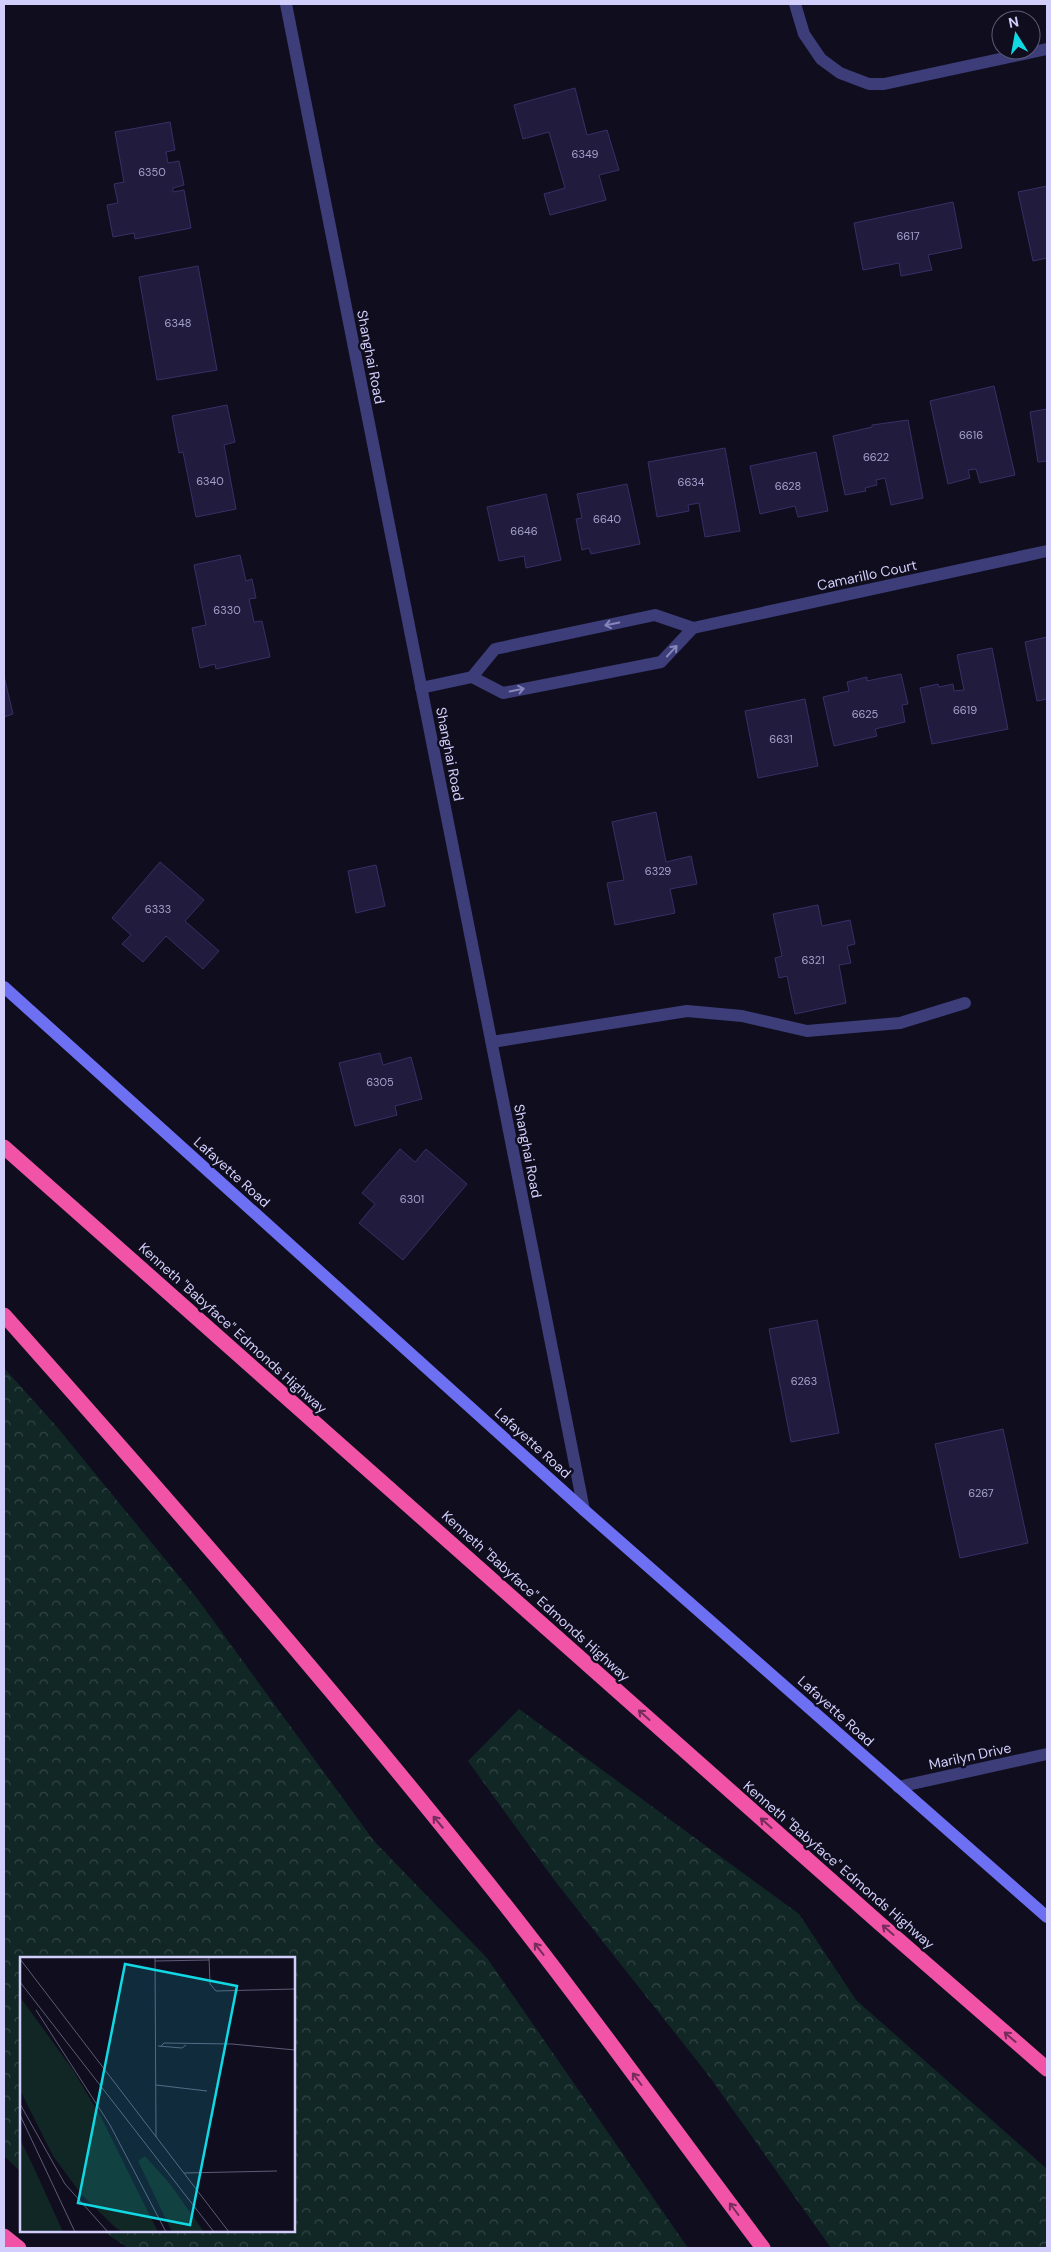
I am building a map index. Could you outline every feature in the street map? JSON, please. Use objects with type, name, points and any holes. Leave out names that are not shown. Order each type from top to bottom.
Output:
[{"type":"highway","name":"Kenneth \"Babyface\" Edmonds Highway","points":[[4,1147],[855,1902],[1047,2069]]},
{"type":"highway","points":[[4,1316],[255,1600],[475,1867],[566,1984],[763,2248]]},
{"type":"highway","points":[[4,2236],[19,2248]]},
{"type":"main road","name":"Lafayette Road","points":[[4,986],[584,1510],[1047,1917]]},
{"type":"street","name":"Shanghai Road","points":[[286,4],[584,1510]]},
{"type":"street","points":[[794,4],[804,34],[821,59],[840,73],[869,84],[884,84],[1047,48]]},
{"type":"street","name":"Camarillo Court","points":[[693,628],[1047,551]]},
{"type":"street","points":[[422,688],[472,677],[495,649],[655,615],[693,628],[661,662],[503,692],[472,677]]},
{"type":"street","points":[[492,1042],[687,1011],[742,1016],[807,1031],[900,1023],[965,1003]]},
{"type":"street","name":"Marilyn Drive","points":[[898,1786],[1047,1754]]},
{"type":"green space","points":[[4,1368],[57,1427],[196,1597],[374,1841],[487,1958],[688,2248],[128,2248],[104,2232],[295,2232],[295,1957],[20,1957],[20,2171],[4,2156]]},
{"type":"green space","points":[[519,1709],[799,1914],[856,2000],[1047,2169],[1047,2248],[831,2248],[709,2076],[555,1881],[468,1761]]},
{"type":"building","points":[[575,88],[587,135],[607,130],[619,170],[599,175],[606,200],[550,215],[544,194],[565,188],[549,132],[523,139],[514,105]]},
{"type":"building","points":[[170,122],[175,150],[166,152],[168,163],[179,161],[184,185],[173,188],[173,192],[184,190],[191,228],[135,239],[134,233],[113,237],[107,205],[118,203],[114,184],[124,182],[115,132]]},
{"type":"building","points":[[1047,186],[1047,258],[1033,261],[1018,192]]},
{"type":"building","points":[[953,202],[962,248],[928,255],[932,270],[901,276],[899,263],[863,270],[854,223]]},
{"type":"building","points":[[198,266],[217,370],[157,380],[139,277]]},
{"type":"building","points":[[994,386],[1015,475],[980,483],[976,469],[968,470],[970,478],[948,484],[930,401]]},
{"type":"building","points":[[227,405],[235,442],[224,445],[236,509],[196,517],[183,452],[179,453],[172,416]]},
{"type":"building","points":[[1047,409],[1047,461],[1038,462],[1030,412]]},
{"type":"building","points":[[908,420],[923,498],[891,505],[885,478],[876,480],[877,485],[865,488],[866,491],[845,495],[833,436],[872,427],[872,425]]},
{"type":"building","points":[[725,448],[740,531],[705,537],[699,503],[688,505],[689,511],[657,517],[648,462]]},
{"type":"building","points":[[816,452],[828,511],[798,517],[795,506],[760,514],[750,466]]},
{"type":"building","points":[[627,484],[640,544],[591,554],[589,548],[582,550],[576,519],[582,518],[577,494]]},
{"type":"building","points":[[546,494],[561,560],[526,568],[524,556],[499,561],[487,507]]},
{"type":"building","points":[[240,555],[246,581],[252,579],[256,598],[249,599],[254,622],[262,621],[270,657],[216,669],[215,664],[200,668],[192,628],[206,625],[194,565]]},
{"type":"building","points":[[1047,637],[1047,699],[1037,701],[1025,642]]},
{"type":"building","points":[[992,648],[1008,729],[932,744],[920,688],[938,684],[939,687],[953,684],[954,691],[964,690],[957,655]]},
{"type":"building","points":[[901,674],[908,704],[902,705],[905,722],[875,729],[877,736],[834,746],[823,697],[849,691],[847,682],[867,677],[867,681]]},
{"type":"building","points":[[4,676],[13,714],[4,717]]},
{"type":"building","points":[[805,699],[818,766],[758,778],[745,711]]},
{"type":"building","points":[[656,812],[666,862],[691,856],[697,884],[670,889],[675,913],[615,925],[607,883],[624,880],[612,822]]},
{"type":"building","points":[[160,862],[204,900],[185,921],[219,951],[203,969],[166,936],[143,962],[122,944],[131,935],[112,918]]},
{"type":"building","points":[[376,865],[385,906],[356,913],[348,871]]},
{"type":"building","points":[[818,905],[822,926],[850,920],[855,944],[847,946],[851,963],[839,965],[846,1003],[795,1014],[787,976],[779,978],[775,958],[782,956],[773,914]]},
{"type":"building","points":[[380,1053],[383,1065],[411,1057],[422,1099],[395,1106],[397,1115],[355,1126],[339,1063]]},
{"type":"building","points":[[400,1149],[415,1162],[426,1149],[467,1184],[403,1260],[359,1223],[375,1204],[362,1193]]},
{"type":"building","points":[[817,1320],[839,1433],[791,1442],[769,1329]]},
{"type":"building","points":[[1003,1429],[1028,1543],[960,1558],[935,1444]]}]
